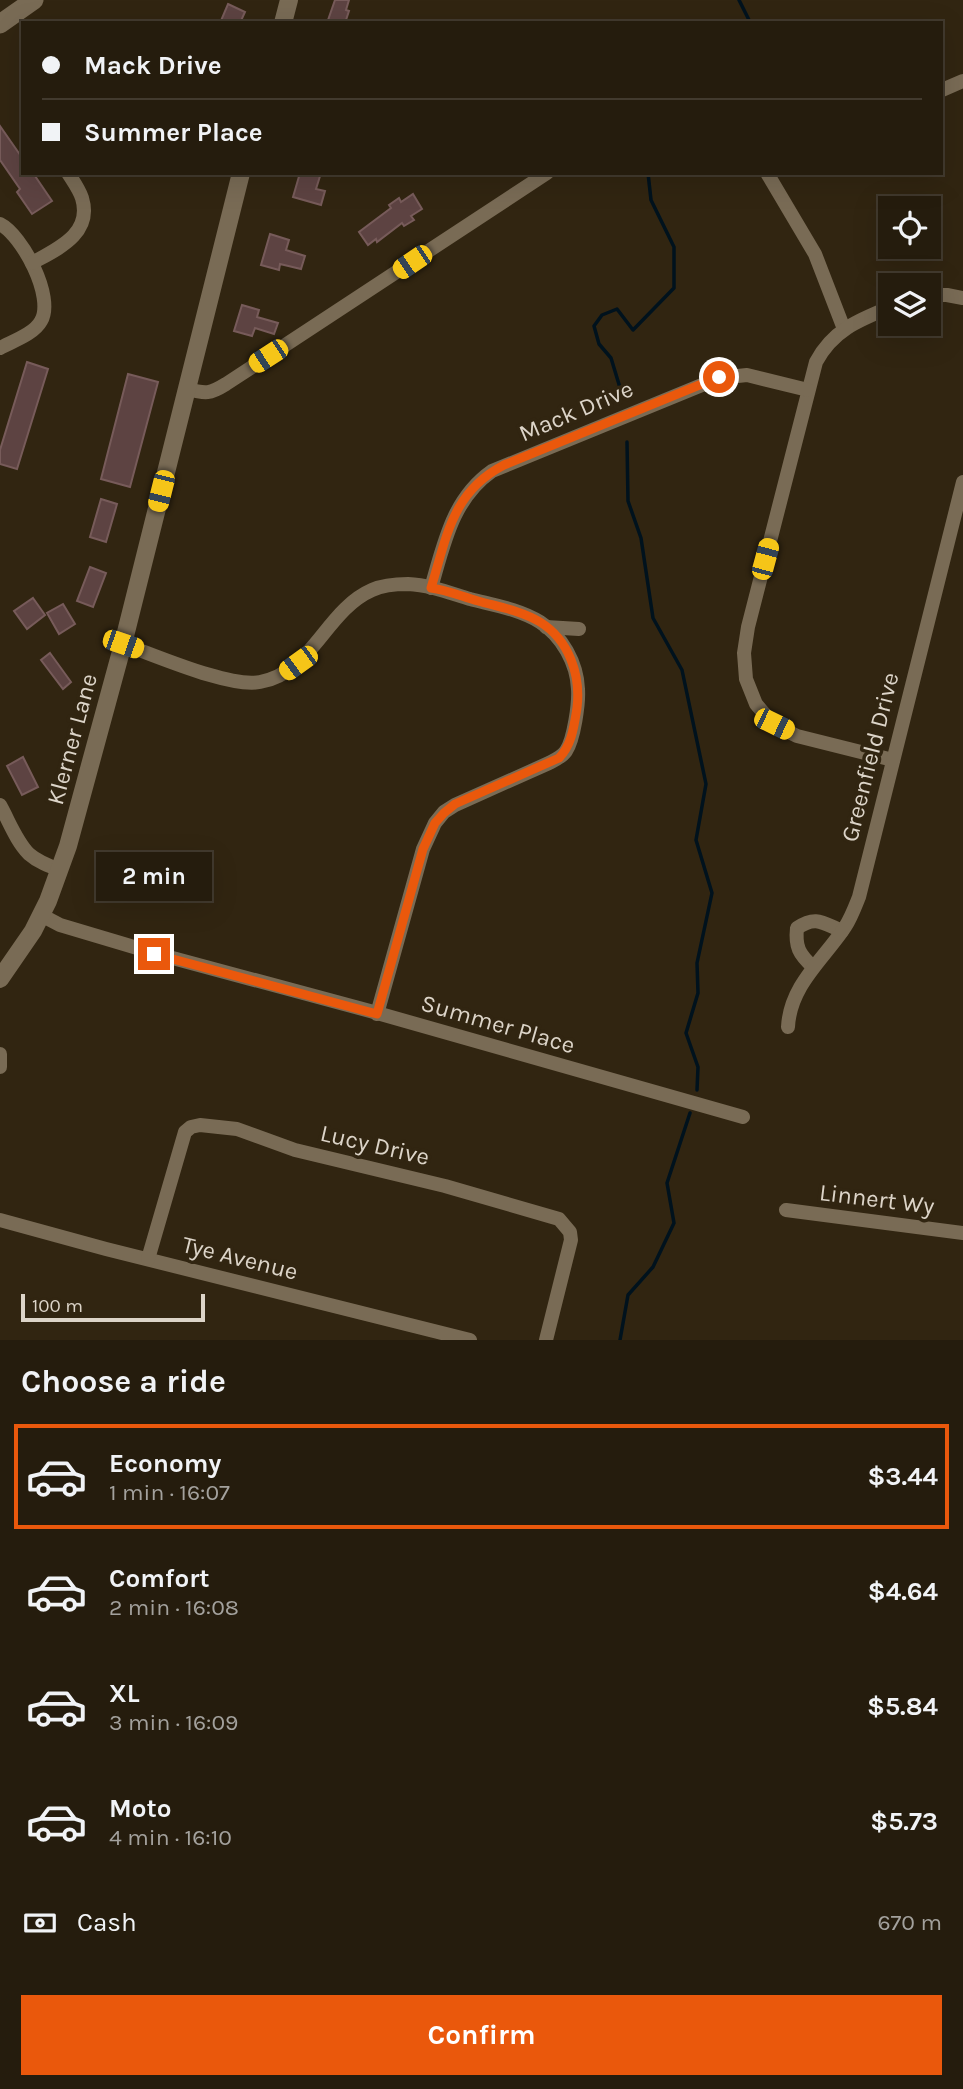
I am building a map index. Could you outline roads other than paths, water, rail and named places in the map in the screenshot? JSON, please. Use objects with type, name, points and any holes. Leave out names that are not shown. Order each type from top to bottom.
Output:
[{"type":"main road","points":[[0,24],[34,0]]},
{"type":"street","points":[[284,21],[289,0]]},
{"type":"street","points":[[943,90],[963,80]]},
{"type":"street","points":[[32,263],[66,244],[76,234],[82,222],[84,207],[81,195],[69,175]]},
{"type":"street","name":"Klerner Lane","points":[[0,979],[41,915],[60,870],[78,813],[241,175]]},
{"type":"street","points":[[187,390],[203,394],[226,384],[544,175]]},
{"type":"street","points":[[768,175],[815,254],[844,329]]},
{"type":"street","points":[[0,224],[8,228],[32,263],[45,300],[41,322],[32,331],[0,348]]},
{"type":"street","points":[[941,295],[963,298]]},
{"type":"street","points":[[878,313],[844,329],[828,342],[816,362],[748,627],[744,653],[746,679],[755,704],[774,724],[797,736],[893,760]]},
{"type":"street","name":"Mack Drive","points":[[431,588],[458,508],[472,487],[498,468],[719,377],[747,375],[808,390]]},
{"type":"street","name":"Greenfield Drive","points":[[788,1027],[795,1000],[813,967],[842,931],[859,897],[963,482]]},
{"type":"street","points":[[947,547],[963,550]]},
{"type":"street","points":[[123,644],[231,681],[258,683],[272,679],[298,663],[343,611],[360,597],[372,590],[397,584],[431,588],[516,612],[545,627],[560,641],[568,653],[579,693],[566,751],[549,763],[455,804],[435,823],[425,842],[377,1014]]},
{"type":"street","points":[[545,627],[579,629]]},
{"type":"street","points":[[0,805],[29,854],[60,870]]},
{"type":"street","name":"Summer Place","points":[[41,915],[60,925],[154,954],[743,1117]]},
{"type":"street","points":[[813,967],[801,955],[796,941],[797,928],[815,920],[842,931]]},
{"type":"street","points":[[0,1054],[0,1067]]},
{"type":"street","name":"Lucy Drive","points":[[148,1259],[185,1132],[200,1125],[237,1129],[295,1150],[445,1185],[559,1219],[570,1232],[571,1240],[546,1340]]},
{"type":"street","name":"Linnert Wy","points":[[786,1210],[963,1233]]},
{"type":"street","name":"Tye Avenue","points":[[0,1220],[470,1340]]},
{"type":"waterway","points":[[739,0],[749,20],[747,21]]},
{"type":"waterway","points":[[621,391],[611,358],[599,344],[594,326],[602,315],[617,309],[633,330],[674,288],[674,247],[651,200],[648,175]]},
{"type":"waterway","points":[[627,442],[628,501],[641,538],[653,618],[682,670],[706,784],[696,840],[712,893],[697,963],[698,993],[686,1033],[698,1067],[697,1090]]},
{"type":"waterway","points":[[620,1340],[628,1295],[653,1267],[674,1223],[667,1183],[690,1113]]}]
